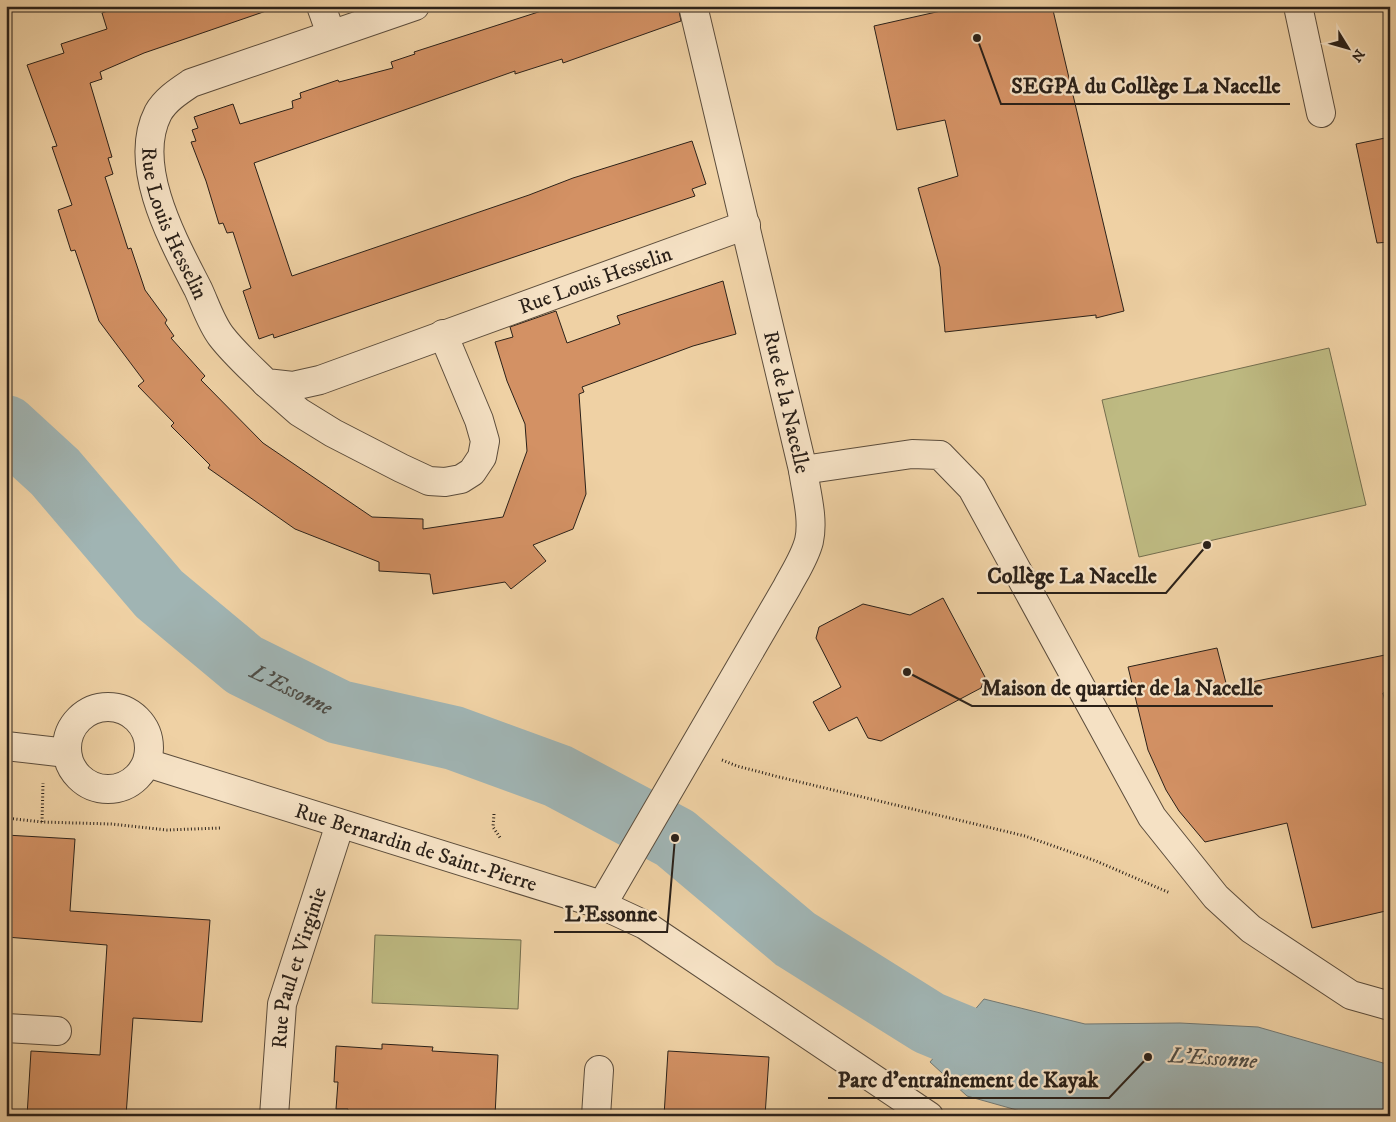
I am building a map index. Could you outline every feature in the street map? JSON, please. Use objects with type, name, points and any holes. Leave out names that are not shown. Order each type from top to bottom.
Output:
[{"type":"street","points":[[322,6],[331,34]]},
{"type":"street","name":"Rue Louis Hesselin","points":[[415,6],[191,83],[174,95],[158,112],[151,136],[151,161],[156,198],[179,252],[221,336],[266,383],[299,412],[333,433],[401,468],[429,481],[445,482],[461,479],[472,472],[482,456],[485,441],[479,420],[443,334]]},
{"type":"street","name":"Rue de la Nacelle","points":[[602,905],[804,556],[810,539],[810,522],[803,470],[694,6]]},
{"type":"street","points":[[1298,6],[1321,113]]},
{"type":"street","name":"Rue Louis Hesselin","points":[[266,383],[293,386],[320,380],[746,225]]},
{"type":"street","points":[[803,470],[912,454],[940,456],[972,488],[1152,817],[1216,897],[1251,928],[1351,996],[1390,1006]]},
{"type":"street","points":[[106,707],[120,709],[132,715],[141,724],[147,736],[149,749],[147,763],[140,775],[130,783],[117,788],[103,789],[90,785],[79,777],[71,766],[67,753],[68,740],[73,727],[82,717],[94,710],[106,707]]},
{"type":"street","points":[[6,746],[67,753]]},
{"type":"street","name":"Rue Bernardin de Saint-Pierre","points":[[147,763],[543,885],[602,905],[645,925],[929,1116]]},
{"type":"street","name":"Rue Paul et Virginie","points":[[274,1116],[282,1004],[340,824]]},
{"type":"street","points":[[6,1028],[57,1031]]},
{"type":"street","points":[[596,1116],[599,1070]]},
{"type":"path","points":[[715,756],[737,766],[771,775],[1025,836],[1096,861],[1186,900],[1216,897]]},
{"type":"path","points":[[6,818],[42,822],[111,824],[167,830],[220,828]]},
{"type":"shaded area","points":[[1329,348],[1366,505],[1139,557],[1102,400]]},
{"type":"shaded area","points":[[375,935],[521,940],[518,1009],[372,1003]]},
{"type":"water","points":[[984,999],[1085,1024],[1180,1023],[1258,1027],[1390,1065],[1390,1116],[1038,1116],[967,1096],[930,1062]]},
{"type":"building","points":[[122,6],[269,6],[269,10],[144,53],[100,72],[102,79],[90,83],[112,157],[108,158],[113,174],[105,177],[128,249],[131,248],[145,290],[167,320],[165,323],[174,336],[171,338],[205,376],[201,380],[263,443],[372,517],[423,519],[423,529],[503,517],[527,451],[525,424],[507,381],[495,342],[513,337],[510,327],[556,311],[567,343],[620,324],[617,316],[723,281],[736,334],[693,346],[582,387],[584,392],[579,394],[586,494],[573,529],[533,545],[546,561],[511,589],[505,582],[433,594],[430,574],[379,571],[379,562],[295,529],[208,468],[210,465],[171,426],[174,423],[138,386],[144,381],[99,321],[75,250],[71,251],[58,210],[72,205],[52,147],[57,146],[27,65],[64,53],[61,44],[107,29],[102,13]]},
{"type":"building","points":[[557,6],[678,6],[681,21],[563,63],[562,59],[515,74],[515,71],[254,163],[292,276],[529,195],[573,178],[692,141],[706,184],[692,189],[695,196],[274,338],[273,334],[259,339],[243,291],[251,288],[233,232],[227,233],[223,223],[219,224],[206,181],[191,142],[196,141],[192,130],[198,128],[194,117],[233,104],[240,124],[293,108],[292,101],[301,98],[300,93],[338,80],[339,82],[393,68],[391,62],[415,54],[414,52]]},
{"type":"building","points":[[963,6],[1052,6],[1124,311],[1096,318],[1096,315],[945,332],[940,267],[918,188],[958,176],[945,120],[897,130],[874,26]]},
{"type":"building","points":[[1390,137],[1390,242],[1377,243],[1356,144]]},
{"type":"building","points":[[943,598],[985,677],[981,688],[881,741],[868,738],[857,717],[829,731],[813,702],[841,687],[816,638],[819,627],[863,604],[910,615]]},
{"type":"building","points":[[1217,648],[1227,687],[1390,654],[1390,691],[1383,693],[1390,724],[1390,910],[1312,928],[1287,823],[1205,842],[1179,811],[1166,790],[1148,750],[1128,667]]},
{"type":"building","points":[[6,835],[75,839],[70,911],[210,920],[202,1022],[133,1018],[126,1116],[27,1116],[31,1051],[100,1055],[107,945],[6,937]]},
{"type":"building","points":[[382,1044],[433,1047],[432,1051],[498,1055],[495,1116],[397,1112],[396,1116],[347,1116],[348,1109],[336,1109],[338,1082],[334,1082],[336,1046],[382,1049]]},
{"type":"building","points":[[668,1051],[769,1057],[765,1116],[664,1116]]},
{"type":"waterway","name":"L'Essonne","points":[[6,427],[55,472],[159,594],[244,665],[339,712],[454,738],[558,776],[675,838],[795,939],[929,1023],[1004,1054],[1038,1057]]},
{"type":"place","name":"SEGPA du Collège La Nacelle","points":[[977,38]]},
{"type":"place","name":"Collège La Nacelle","points":[[1207,545]]},
{"type":"place","name":"Maison de quartier de la Nacelle","points":[[907,672]]},
{"type":"place","name":"L'Essonne","points":[[675,838]]},
{"type":"place","name":"Parc d'entraînement de Kayak","points":[[1148,1057]]}]
